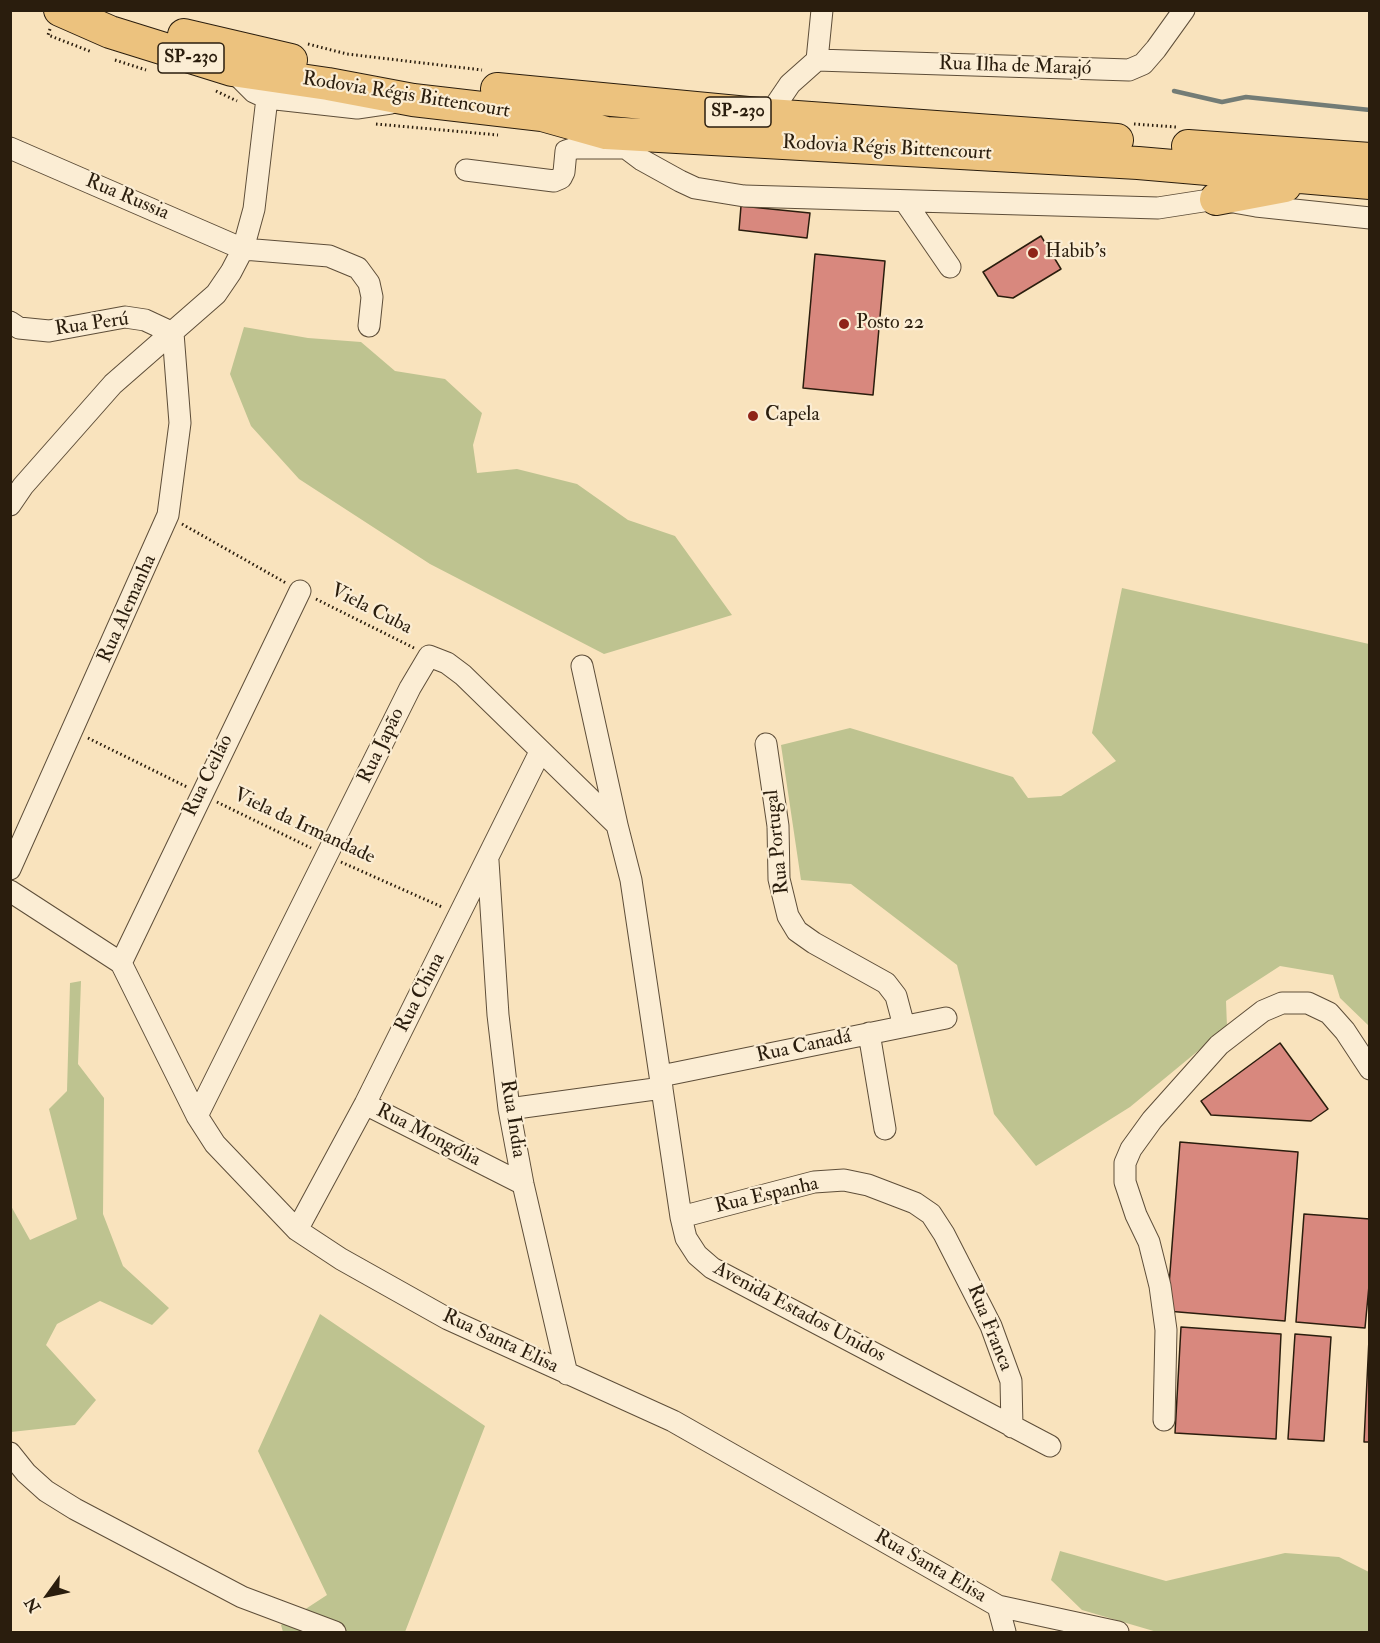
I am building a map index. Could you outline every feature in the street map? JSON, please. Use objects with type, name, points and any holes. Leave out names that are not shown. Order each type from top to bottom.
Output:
[{"type":"highway","name":"Rodovia Régis Bittencourt","points":[[60,10],[111,32],[232,70],[328,84],[413,100],[542,116],[616,140],[1138,163],[1370,183]]},
{"type":"highway","name":"Rodovia Régis Bittencourt","points":[[115,10],[192,38],[368,77],[769,115],[1370,159]]},
{"type":"highway","points":[[1216,199],[1317,178]]},
{"type":"street","points":[[769,115],[790,84],[818,60],[822,10]]},
{"type":"street","name":"Rua Ilha de Marajó","points":[[818,60],[1129,70],[1143,64],[1184,10]]},
{"type":"street","points":[[232,70],[254,92],[267,98],[357,108],[413,100]]},
{"type":"street","points":[[10,505],[23,486],[114,384],[216,294],[243,249],[255,198],[267,98]]},
{"type":"street","points":[[466,170],[554,181],[561,178],[564,171],[566,151],[616,140],[695,188],[744,196],[1158,208],[1216,199],[1256,206],[1370,218]]},
{"type":"street","name":"Rua Russia","points":[[10,148],[243,249],[329,256],[358,268],[369,284],[372,297],[369,326]]},
{"type":"street","points":[[906,202],[950,267]]},
{"type":"street","name":"Rua Perú","points":[[10,322],[19,328],[49,332],[125,317],[145,320],[173,333]]},
{"type":"street","name":"Rua Alemanha","points":[[10,868],[168,515],[180,423],[173,333]]},
{"type":"street","name":"Rua Ceilão","points":[[121,963],[300,591]]},
{"type":"street","points":[[429,656],[447,663],[463,675],[617,825]]},
{"type":"street","name":"Rua Japão","points":[[197,1116],[410,688],[429,656]]},
{"type":"street","points":[[582,666],[617,825]]},
{"type":"street","name":"Rua Portugal","points":[[766,744],[778,826],[779,879],[788,916],[797,931],[814,943],[886,983],[896,996],[904,1026]]},
{"type":"street","name":"Rua China","points":[[297,1230],[365,1104],[540,752]]},
{"type":"street","name":"Avenida Estados Unidos","points":[[617,825],[631,880],[681,1216],[686,1239],[697,1255],[712,1268],[1050,1446]]},
{"type":"street","name":"Rua India","points":[[488,860],[498,1015],[509,1109],[523,1184],[567,1374]]},
{"type":"street","points":[[10,891],[121,963]]},
{"type":"street","name":"Rua Santa Elisa","points":[[121,963],[197,1116],[215,1144],[297,1230],[341,1259],[448,1319],[673,1421],[998,1606],[1118,1632]]},
{"type":"street","points":[[1164,1420],[1166,1330],[1160,1286],[1149,1242],[1136,1215],[1125,1182],[1125,1163],[1131,1149],[1152,1120],[1219,1045],[1263,1011],[1282,1003],[1308,1004],[1329,1013],[1345,1031],[1370,1069]]},
{"type":"street","name":"Rua Canadá","points":[[509,1109],[662,1082],[869,1033],[946,1018]]},
{"type":"street","points":[[869,1033],[885,1129]]},
{"type":"street","name":"Rua Mongólia","points":[[365,1104],[523,1184]]},
{"type":"street","name":"Rua Espanha","points":[[681,1216],[814,1182],[844,1180],[868,1185],[915,1203],[931,1214],[944,1234]]},
{"type":"street","name":"Rua Franca","points":[[944,1234],[983,1308],[1011,1381],[1011,1427]]},
{"type":"street","points":[[10,1453],[26,1473],[46,1491],[102,1525],[242,1597],[335,1632]]},
{"type":"street","points":[[998,1606],[1005,1632]]},
{"type":"path","points":[[373,124],[502,135]]},
{"type":"path","name":"Viela Cuba","points":[[168,515],[208,542],[429,656]]},
{"type":"path","name":"Viela da Irmandade","points":[[73,730],[328,856],[460,915]]},
{"type":"green space","points":[[244,327],[308,338],[361,342],[395,371],[445,379],[482,413],[473,445],[477,473],[517,469],[577,484],[628,520],[675,536],[732,615],[604,654],[430,564],[299,479],[251,426],[230,374]]},
{"type":"green space","points":[[1122,588],[1369,644],[1369,1026],[1340,998],[1333,975],[1280,966],[1226,1001],[1227,1027],[1130,1107],[1036,1166],[994,1114],[957,965],[851,884],[801,880],[781,745],[850,728],[1013,777],[1028,798],[1061,796],[1116,761],[1092,733]]},
{"type":"green space","points":[[81,981],[78,1064],[104,1098],[103,1214],[123,1266],[169,1308],[152,1325],[100,1301],[57,1324],[46,1345],[96,1400],[75,1425],[11,1432],[11,1206],[30,1240],[77,1219],[49,1109],[67,1091],[70,983]]},
{"type":"green space","points":[[320,1314],[485,1426],[405,1632],[283,1632],[281,1625],[327,1595],[258,1451]]},
{"type":"green space","points":[[1060,1551],[1166,1581],[1285,1553],[1339,1557],[1369,1572],[1369,1632],[1157,1632],[1082,1610],[1051,1580]]},
{"type":"building","points":[[741,206],[810,213],[807,238],[739,230]]},
{"type":"building","name":"Habib's","points":[[1041,236],[1061,269],[1013,298],[998,296],[983,272]]},
{"type":"building","name":"Posto 22","points":[[815,254],[885,261],[873,395],[803,388]]},
{"type":"building","points":[[1280,1043],[1328,1109],[1311,1121],[1211,1115],[1201,1101]]},
{"type":"building","points":[[1180,1142],[1298,1152],[1285,1321],[1167,1311]]},
{"type":"building","points":[[1304,1214],[1370,1219],[1370,1275],[1365,1328],[1296,1322]]},
{"type":"building","points":[[1181,1327],[1281,1334],[1276,1439],[1175,1433]]},
{"type":"building","points":[[1295,1334],[1331,1337],[1324,1441],[1288,1439]]},
{"type":"building","points":[[1369,1339],[1370,1442],[1364,1442]]},
{"type":"waterway","points":[[1174,91],[1222,102],[1246,97],[1370,110]]},
{"type":"place","name":"Habib's","points":[[1033,253]]},
{"type":"place","name":"Posto 22","points":[[844,324]]},
{"type":"place","name":"Capela","points":[[753,416]]}]
